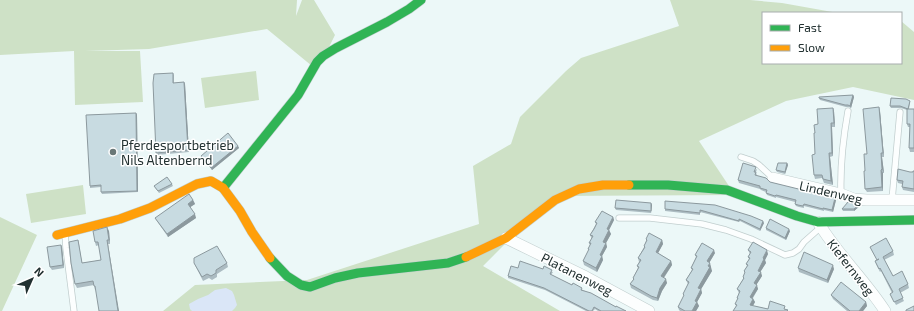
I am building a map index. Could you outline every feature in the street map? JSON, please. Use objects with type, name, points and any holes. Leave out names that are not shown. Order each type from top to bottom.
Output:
[{"type":"street","points":[[223,188],[298,95],[317,62],[323,56],[387,22],[421,0]]},
{"type":"street","name":"Lindenweg","points":[[773,178],[841,194],[854,199],[892,201],[914,200]]},
{"type":"street","points":[[61,234],[120,219],[150,208],[197,184],[210,181],[223,188],[240,210],[252,232],[272,261],[287,276],[301,285],[310,287],[334,278],[358,273],[448,263],[465,257],[506,238],[555,200],[579,189],[603,185],[668,185],[727,190],[820,224],[914,220]]},
{"type":"street","name":"Kiefernweg","points":[[820,224],[830,240],[885,311]]},
{"type":"street","name":"Platanenweg","points":[[506,238],[586,277],[649,311]]},
{"type":"lane","points":[[841,194],[841,161],[844,129],[848,111]]},
{"type":"lane","points":[[892,201],[900,112]]},
{"type":"lane","points":[[741,157],[753,161],[773,178]]},
{"type":"lane","points":[[619,218],[650,218],[702,224],[726,230],[751,239],[785,255],[793,254],[820,224]]},
{"type":"lane","points":[[61,234],[66,248],[74,311]]},
{"type":"green space","points":[[0,0],[297,0],[296,16],[302,0],[314,0],[335,35],[328,49],[312,66],[267,29],[149,49],[85,51],[140,51],[143,102],[75,105],[74,51],[0,55]]},
{"type":"green space","points":[[670,0],[750,0],[782,3],[832,12],[762,12],[762,64],[902,64],[902,22],[914,32],[914,100],[853,87],[786,101],[699,141],[735,195],[553,196],[483,266],[560,311],[163,311],[195,285],[307,280],[479,224],[473,166],[511,144],[520,117],[566,71],[581,58],[679,26]]},
{"type":"green space","points":[[256,71],[259,100],[205,108],[201,78]]},
{"type":"green space","points":[[83,185],[86,214],[31,223],[26,194]]},
{"type":"green space","points":[[0,217],[37,235],[2,311],[0,311]]},
{"type":"water","points":[[226,288],[232,291],[237,305],[232,311],[192,311],[190,309],[189,304],[215,290]]},
{"type":"building","points":[[173,73],[173,83],[184,82],[188,150],[156,153],[153,83],[154,74]]},
{"type":"building","points":[[853,95],[850,106],[819,98],[819,97]]},
{"type":"building","points":[[891,98],[906,99],[910,101],[908,109],[900,106],[890,106]]},
{"type":"building","points":[[879,107],[883,153],[881,153],[882,187],[865,189],[864,154],[867,154],[863,109]]},
{"type":"building","points":[[833,108],[834,123],[831,123],[832,153],[829,153],[831,181],[823,179],[822,175],[814,175],[812,155],[815,154],[814,125],[818,124],[817,109]]},
{"type":"building","points":[[907,109],[914,109],[914,148],[909,148],[910,124],[907,124]]},
{"type":"building","name":"Pferdesportbetrieb Nils Altenbernd","points":[[136,113],[137,191],[101,192],[101,185],[90,186],[86,115]]},
{"type":"building","points":[[228,133],[238,146],[211,168],[201,156]]},
{"type":"building","points":[[743,163],[756,167],[754,172],[756,172],[755,175],[766,178],[770,182],[835,198],[832,210],[804,204],[803,206],[798,205],[795,204],[796,200],[766,193],[767,190],[760,188],[760,186],[738,180]]},
{"type":"building","points":[[778,163],[787,163],[785,172],[776,170]]},
{"type":"building","points":[[898,169],[910,172],[914,171],[914,189],[902,187],[903,181],[897,180]]},
{"type":"building","points":[[167,177],[172,184],[158,191],[154,186]]},
{"type":"building","points":[[189,194],[193,200],[188,204],[195,214],[167,234],[155,218]]},
{"type":"building","points":[[616,200],[651,203],[651,211],[615,208]]},
{"type":"building","points":[[665,201],[715,205],[763,221],[760,229],[739,219],[739,221],[700,210],[700,213],[665,209]]},
{"type":"building","points":[[848,202],[859,205],[854,209],[842,209]]},
{"type":"building","points":[[602,211],[613,217],[603,242],[606,243],[600,255],[602,256],[596,268],[583,261],[593,236],[590,235],[597,223],[595,222]]},
{"type":"building","points":[[770,219],[789,229],[785,238],[766,228]]},
{"type":"building","points":[[107,227],[109,240],[107,240],[118,311],[99,311],[93,281],[75,284],[71,263],[69,242],[78,240],[82,263],[101,260],[98,242],[95,242],[93,231]]},
{"type":"building","points":[[649,233],[662,240],[656,252],[671,261],[661,276],[666,279],[660,288],[657,298],[630,284],[639,267],[637,266],[641,260],[638,258],[645,247],[646,239]]},
{"type":"building","points":[[886,238],[893,251],[883,257],[893,276],[902,271],[908,284],[899,289],[903,298],[894,302],[890,294],[893,292],[875,261],[877,260],[870,247]]},
{"type":"building","points":[[753,242],[767,250],[758,271],[761,272],[754,283],[757,285],[750,297],[753,299],[750,305],[768,309],[770,301],[785,306],[784,309],[788,310],[787,311],[733,311],[737,305],[735,304],[740,291],[737,289],[744,278],[744,271],[748,265],[746,264],[750,258],[748,257],[751,252],[748,250]]},
{"type":"building","points":[[702,243],[714,250],[707,261],[710,263],[708,266],[710,267],[698,288],[701,289],[695,301],[697,302],[692,311],[685,311],[678,307],[689,282],[686,280],[693,269],[691,268],[697,256],[695,255]]},
{"type":"building","points":[[61,245],[63,265],[50,267],[47,247]]},
{"type":"building","points":[[217,246],[227,263],[216,270],[216,273],[211,276],[207,274],[202,277],[194,263],[194,258]]},
{"type":"building","points":[[804,252],[833,265],[827,280],[798,268]]},
{"type":"building","points":[[520,261],[543,269],[544,266],[552,270],[550,274],[572,285],[573,283],[582,288],[581,290],[591,293],[626,311],[601,311],[594,307],[592,311],[589,311],[544,288],[508,276],[511,266],[518,268]]},
{"type":"building","points":[[841,282],[866,302],[859,311],[850,311],[831,295]]},
{"type":"building","points":[[914,306],[914,311],[906,311],[906,310]]},
{"type":"traffic: fast","points":[[223,188],[298,95],[317,62],[323,56],[387,22],[421,0]]},
{"type":"traffic: fast","points":[[629,185],[668,185],[727,190],[797,216],[818,222],[914,220]]},
{"type":"traffic: fast","points":[[270,258],[287,276],[301,285],[310,287],[335,278],[358,273],[448,263],[466,257]]},
{"type":"traffic: slow","points":[[57,235],[120,219],[150,208],[197,184],[211,181],[223,188],[240,211],[270,258]]},
{"type":"traffic: slow","points":[[466,257],[506,238],[555,200],[579,189],[603,185],[629,185]]},
{"type":"place","name":"Pferdesportbetrieb Nils Altenbernd","points":[[113,152]]}]
